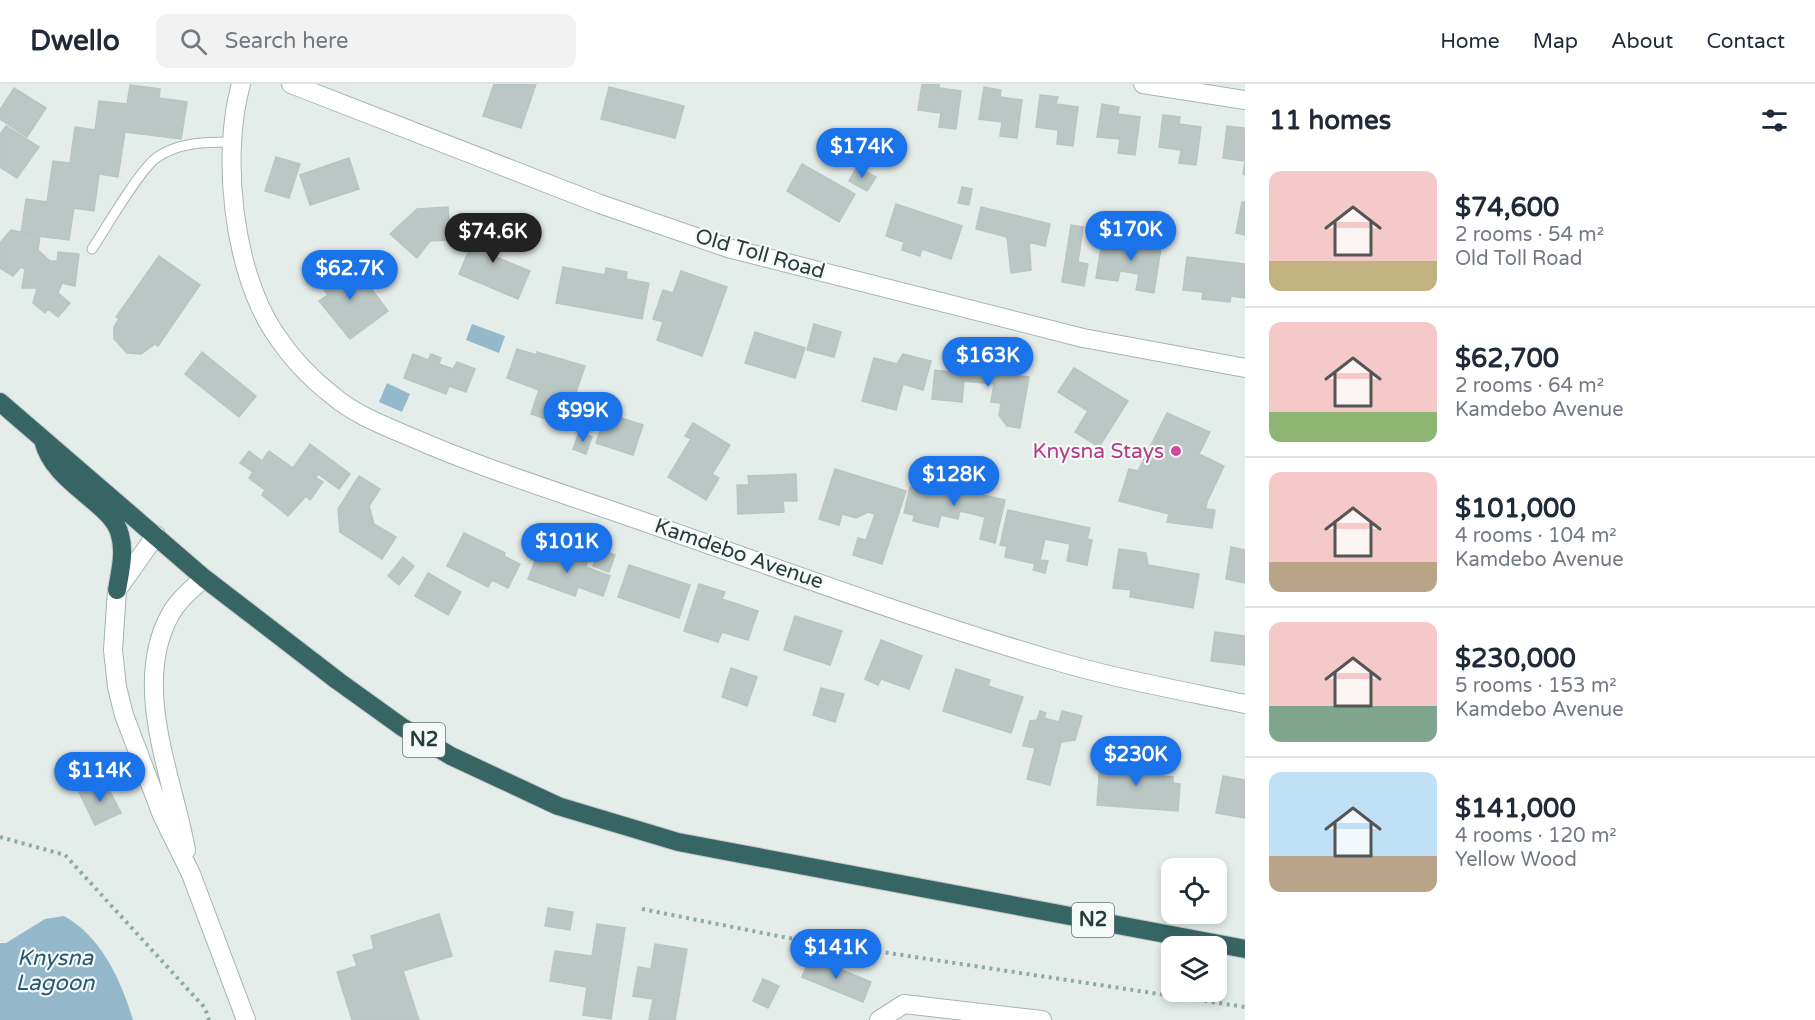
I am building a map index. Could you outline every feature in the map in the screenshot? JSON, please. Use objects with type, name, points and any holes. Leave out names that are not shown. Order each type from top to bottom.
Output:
[{"type":"highway","name":"N2","points":[[0,402],[204,578],[402,727],[450,756],[558,806],[678,842],[1245,949]]},
{"type":"highway","points":[[42,437],[45,452],[52,462],[109,516],[120,533],[122,556],[117,590]]},
{"type":"street","name":"Kamdebo Avenue","points":[[241,84],[232,142],[231,174],[235,221],[247,268],[273,331],[301,366],[333,396],[361,416],[463,460],[1027,652],[1245,704]]},
{"type":"street","name":"Old Toll Road","points":[[291,84],[600,204],[728,248],[1083,338],[1245,369]]},
{"type":"street","points":[[1143,84],[1245,100]]},
{"type":"street","points":[[156,535],[117,590],[113,650],[124,715],[162,815],[191,874],[246,1020]]},
{"type":"street","points":[[191,874],[179,809],[158,724],[154,657],[171,613],[204,578]]},
{"type":"street","points":[[879,1020],[904,1004],[959,1015],[1042,1020]]},
{"type":"lane","points":[[92,249],[156,158],[183,146],[205,142],[232,142]]},
{"type":"path","points":[[0,837],[65,855],[205,1008],[209,1020]]},
{"type":"path","points":[[642,909],[795,938],[1245,1007]]},
{"type":"water","points":[[472,324],[505,336],[499,353],[466,340]]},
{"type":"water","points":[[387,383],[410,394],[402,412],[379,402]]},
{"type":"water","name":"Knysna Lagoon","points":[[64,916],[89,935],[108,960],[133,1020],[0,1020],[0,943],[6,943],[45,919]]},
{"type":"building","points":[[494,84],[536,84],[521,128],[483,116]]},
{"type":"building","points":[[922,84],[939,84],[939,88],[961,91],[956,129],[939,127],[941,113],[918,110]]},
{"type":"building","points":[[130,85],[160,89],[159,98],[187,102],[181,139],[125,132],[118,177],[99,174],[94,211],[74,208],[69,240],[21,234],[26,199],[47,202],[53,161],[70,163],[75,127],[95,130],[99,101],[127,104]]},
{"type":"building","points":[[609,87],[684,106],[675,138],[601,119]]},
{"type":"building","points":[[984,87],[1001,90],[1000,97],[1022,100],[1017,138],[1000,136],[1002,122],[979,119]]},
{"type":"building","points":[[14,88],[46,108],[27,137],[0,119],[0,110]]},
{"type":"building","points":[[1040,95],[1058,97],[1056,104],[1078,107],[1073,146],[1057,144],[1058,130],[1036,127]]},
{"type":"building","points":[[1102,104],[1119,107],[1118,114],[1140,117],[1135,155],[1118,153],[1120,139],[1097,137]]},
{"type":"building","points":[[1163,115],[1180,117],[1179,124],[1201,127],[1196,165],[1179,163],[1181,150],[1159,147]]},
{"type":"building","points":[[6,126],[39,147],[17,178],[0,167],[0,134]]},
{"type":"building","points":[[1227,126],[1244,128],[1245,161],[1223,158]]},
{"type":"building","points":[[276,157],[300,164],[289,198],[265,191]]},
{"type":"building","points":[[349,158],[359,189],[310,205],[300,175]]},
{"type":"building","points":[[802,164],[855,194],[839,222],[787,191]]},
{"type":"building","points":[[857,167],[876,177],[867,191],[849,181]]},
{"type":"building","points":[[962,187],[972,189],[969,205],[958,203]]},
{"type":"building","points":[[1242,202],[1245,202],[1245,235],[1236,233]]},
{"type":"building","points":[[896,204],[962,226],[951,259],[922,249],[920,256],[902,250],[904,242],[886,236]]},
{"type":"building","points":[[448,207],[450,240],[430,241],[417,258],[390,234],[417,209]]},
{"type":"building","points":[[981,207],[1050,224],[1045,246],[1029,242],[1031,270],[1011,273],[1007,237],[976,229]]},
{"type":"building","points":[[481,222],[506,232],[496,257],[530,271],[518,299],[459,274]]},
{"type":"building","points":[[1071,225],[1083,227],[1078,262],[1088,264],[1084,286],[1062,282]]},
{"type":"building","points":[[11,230],[40,236],[38,250],[50,261],[57,261],[58,252],[79,254],[75,286],[62,283],[58,293],[70,303],[58,317],[48,309],[45,313],[33,303],[37,288],[22,288],[25,269],[21,267],[13,276],[0,268],[0,243]]},
{"type":"building","points":[[1144,238],[1162,241],[1154,293],[1136,290],[1139,274],[1120,271],[1118,281],[1096,278],[1102,241],[1143,247]]},
{"type":"building","points":[[159,256],[200,285],[158,346],[155,344],[141,354],[127,353],[114,339],[114,327],[119,319],[116,317]]},
{"type":"building","points":[[1187,257],[1245,264],[1245,298],[1231,296],[1230,302],[1202,299],[1203,292],[1183,290]]},
{"type":"building","points":[[334,265],[343,277],[356,268],[388,311],[350,339],[319,301],[328,295],[315,278]]},
{"type":"building","points":[[563,267],[605,275],[606,268],[627,272],[626,279],[649,283],[642,319],[556,303]]},
{"type":"building","points":[[681,271],[727,287],[702,356],[657,340],[663,322],[653,319],[663,290],[673,293]]},
{"type":"building","points":[[814,324],[841,332],[834,357],[807,350]]},
{"type":"building","points":[[755,332],[805,348],[795,378],[745,363]]},
{"type":"building","points":[[517,349],[537,355],[537,352],[585,366],[565,425],[531,414],[539,390],[507,378]]},
{"type":"building","points":[[202,352],[256,396],[239,417],[185,374]]},
{"type":"building","points":[[413,354],[428,360],[431,354],[441,358],[439,364],[453,369],[457,362],[475,369],[466,392],[449,386],[446,394],[404,378]]},
{"type":"building","points":[[903,354],[931,361],[923,390],[903,384],[896,410],[862,401],[874,358],[897,364]]},
{"type":"building","points":[[980,358],[1014,364],[1012,375],[1029,377],[1020,428],[1007,426],[999,415],[1001,403],[991,402],[994,384],[964,381],[962,402],[932,399],[935,370],[969,374],[978,371]]},
{"type":"building","points":[[1074,368],[1128,401],[1099,447],[1075,432],[1088,411],[1058,392]]},
{"type":"building","points":[[606,413],[643,425],[633,455],[596,443]]},
{"type":"building","points":[[1167,413],[1210,432],[1199,454],[1224,466],[1207,502],[1206,509],[1215,510],[1212,528],[1167,522],[1169,514],[1119,501],[1129,469],[1138,471]]},
{"type":"building","points":[[693,423],[730,445],[712,474],[719,478],[706,500],[668,477],[691,439],[685,436]]},
{"type":"building","points":[[579,432],[592,437],[586,454],[573,449]]},
{"type":"building","points":[[310,444],[350,474],[339,489],[318,474],[316,478],[323,482],[310,500],[306,496],[288,516],[262,495],[265,490],[249,478],[253,472],[240,463],[249,451],[262,461],[269,451],[293,468]]},
{"type":"building","points":[[835,469],[906,491],[882,564],[853,555],[858,538],[866,540],[875,514],[868,512],[856,518],[842,514],[839,525],[819,519]]},
{"type":"building","points":[[796,474],[797,501],[783,501],[784,512],[738,514],[737,485],[749,485],[748,476]]},
{"type":"building","points":[[359,476],[380,489],[369,506],[374,524],[396,537],[382,559],[340,532],[338,509]]},
{"type":"building","points":[[922,481],[1005,500],[995,543],[980,539],[985,517],[960,511],[958,519],[941,515],[938,527],[913,521],[914,515],[904,513],[910,487],[920,490]]},
{"type":"building","points":[[1008,510],[1090,528],[1087,539],[1092,540],[1087,565],[1067,561],[1070,544],[1045,539],[1040,560],[1048,561],[1045,573],[1033,570],[1035,564],[1005,557],[1007,546],[1000,545]]},
{"type":"building","points":[[464,533],[505,553],[504,556],[520,564],[508,588],[492,580],[488,587],[447,566]]},
{"type":"building","points":[[541,546],[587,563],[586,567],[610,576],[603,596],[578,587],[575,596],[528,579]]},
{"type":"building","points":[[1231,547],[1245,550],[1245,583],[1226,579]]},
{"type":"building","points":[[599,549],[615,555],[609,572],[593,566]]},
{"type":"building","points":[[1119,549],[1146,553],[1148,565],[1199,574],[1193,608],[1130,597],[1131,590],[1113,588]]},
{"type":"building","points":[[403,557],[414,566],[399,585],[388,576]]},
{"type":"building","points":[[629,565],[690,585],[679,618],[618,597]]},
{"type":"building","points":[[428,573],[461,592],[448,615],[415,596]]},
{"type":"building","points":[[699,584],[725,592],[722,599],[758,611],[748,640],[722,632],[718,642],[684,631]]},
{"type":"building","points":[[795,616],[842,631],[830,665],[784,650]]},
{"type":"building","points":[[1215,632],[1245,636],[1245,665],[1211,661]]},
{"type":"building","points":[[881,640],[922,656],[909,689],[881,679],[878,685],[865,679]]},
{"type":"building","points":[[731,668],[757,677],[747,706],[722,697]]},
{"type":"building","points":[[956,669],[990,680],[988,686],[1023,697],[1011,733],[943,711]]},
{"type":"building","points":[[821,688],[844,694],[835,722],[813,715]]},
{"type":"building","points":[[1040,711],[1046,713],[1044,718],[1059,722],[1062,711],[1082,716],[1075,740],[1061,742],[1050,785],[1027,779],[1035,748],[1023,746],[1030,721],[1037,720]]},
{"type":"building","points":[[1112,755],[1133,757],[1132,766],[1153,768],[1152,775],[1173,777],[1173,783],[1180,784],[1178,811],[1097,805],[1100,763],[1111,765]]},
{"type":"building","points":[[1223,776],[1245,780],[1245,818],[1216,813]]},
{"type":"building","points":[[104,780],[121,813],[95,825],[79,792]]},
{"type":"building","points":[[548,908],[573,912],[570,930],[545,926]]},
{"type":"building","points":[[439,914],[452,956],[403,971],[419,1020],[352,1020],[337,972],[357,966],[353,955],[374,949],[371,936]]},
{"type":"building","points":[[597,924],[625,928],[611,1019],[583,1015],[587,987],[550,981],[555,951],[592,956]]},
{"type":"building","points":[[655,944],[687,949],[675,1020],[649,1020],[653,999],[633,996],[638,967],[651,969]]},
{"type":"building","points":[[810,957],[871,982],[863,1002],[802,977]]},
{"type":"building","points":[[763,979],[779,986],[768,1008],[753,1001]]},
{"type":"place","name":"Knysna Stays","points":[[1176,451]]}]
